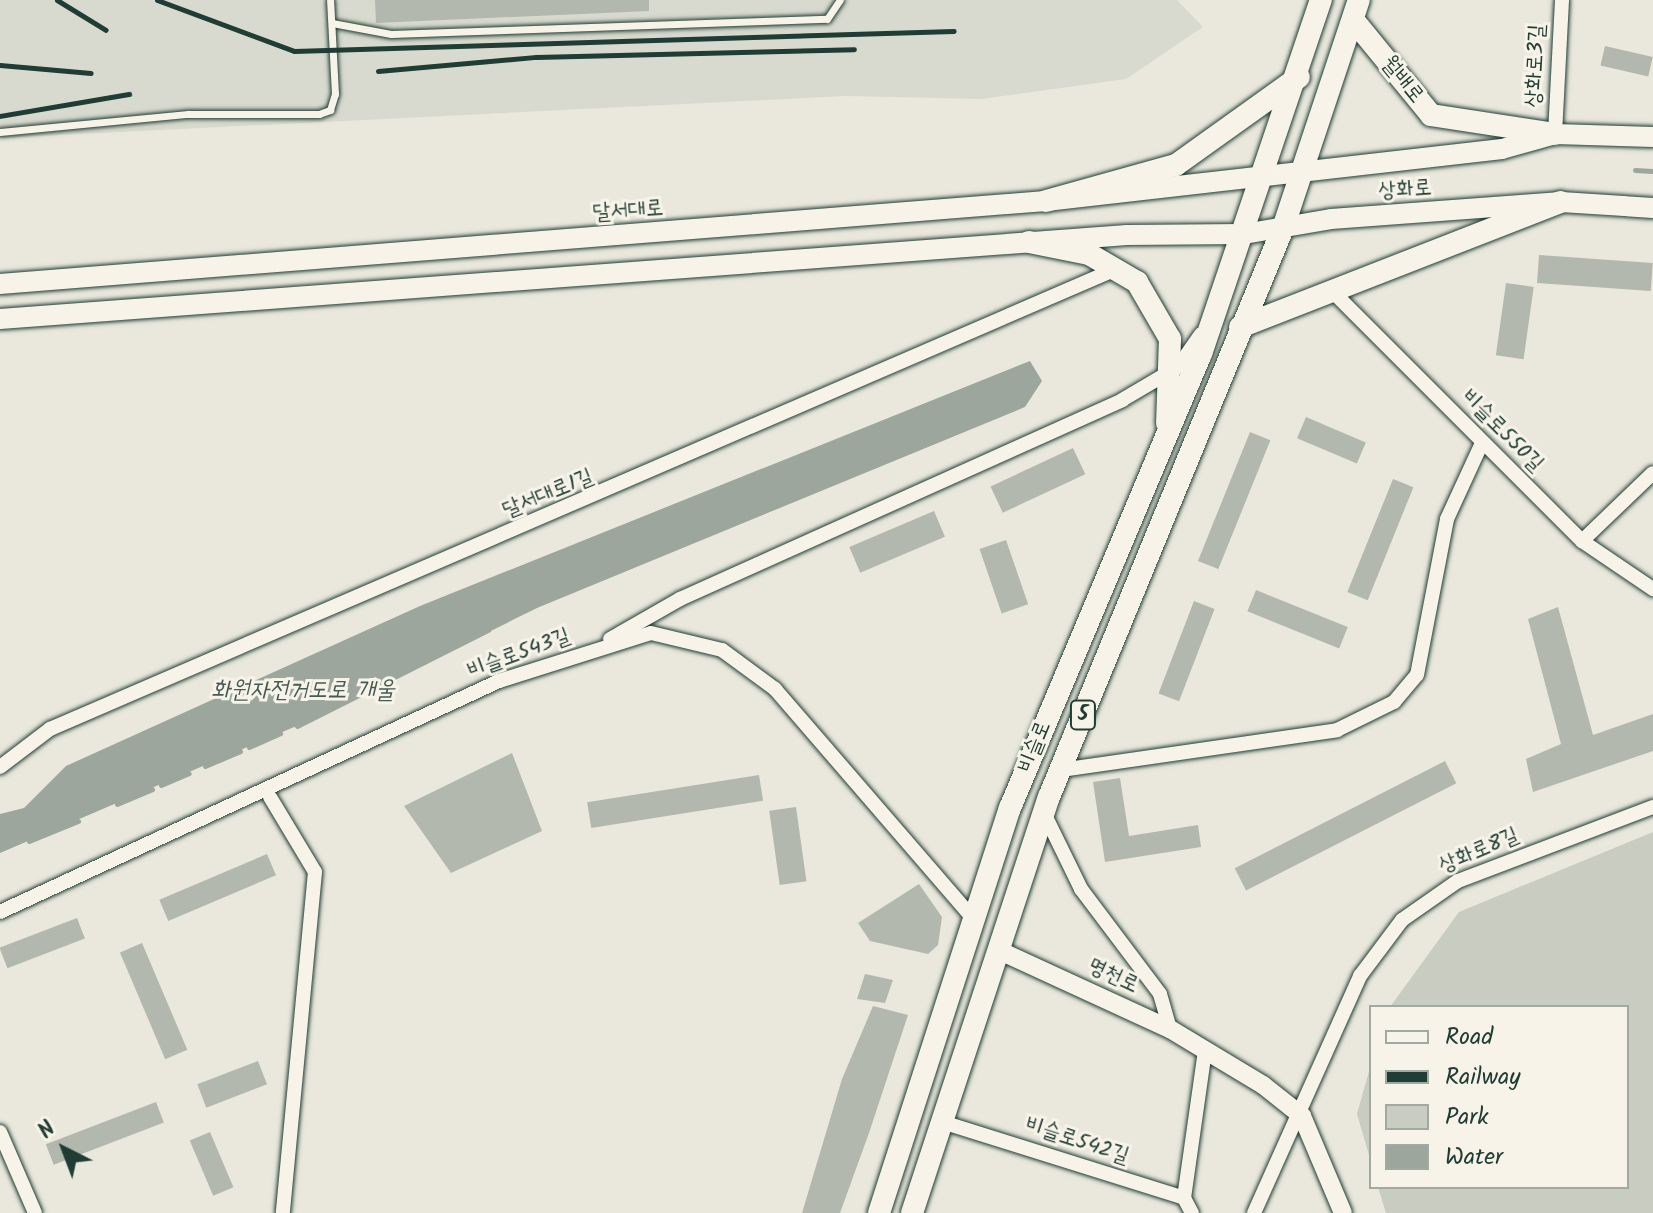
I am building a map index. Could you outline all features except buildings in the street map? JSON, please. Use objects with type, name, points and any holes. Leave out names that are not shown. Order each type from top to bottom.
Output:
[{"type":"main road","points":[[1260,179],[1300,77],[1321,0]]},
{"type":"main road","name":"월배로","points":[[1357,11],[1431,115],[1555,134]]},
{"type":"main road","name":"월배로","points":[[1283,228],[1357,11]]},
{"type":"main road","points":[[1046,201],[1176,165],[1300,77]]},
{"type":"main road","name":"상화로","points":[[1260,179],[1502,149],[1555,134],[1653,137]]},
{"type":"main road","name":"달서대로","points":[[0,284],[1046,201],[1260,179]]},
{"type":"main road","name":"비슬로","points":[[879,1213],[1010,808],[1167,434],[1244,234],[1260,179]]},
{"type":"main road","points":[[1240,327],[1561,202]]},
{"type":"main road","name":"상화로","points":[[1029,242],[1160,234],[1244,234],[1331,219],[1561,202],[1653,208]]},
{"type":"main road","name":"비슬로","points":[[912,1213],[939,1121],[1044,813],[1283,228]]},
{"type":"main road","points":[[0,319],[1029,242],[1089,254],[1137,282],[1170,339],[1167,434]]},
{"type":"street","name":"상화로3길","points":[[1555,134],[1562,0]]},
{"type":"street","name":"달서대로1길","points":[[0,767],[50,729],[1116,269]]},
{"type":"street","name":"비슬로550길","points":[[1332,291],[1582,541],[1653,589]]},
{"type":"street","points":[[576,657],[680,599],[1167,376],[1211,321]]},
{"type":"street","name":"비슬로","points":[[1061,770],[1337,730],[1394,702],[1417,675],[1447,519],[1482,443]]},
{"type":"street","points":[[1582,541],[1653,473]]},
{"type":"street","name":"비슬로543길","points":[[0,912],[499,681],[651,633],[722,650],[775,689],[975,921]]},
{"type":"street","points":[[270,797],[315,872],[283,1213]]},
{"type":"street","name":"상화로8길","points":[[1302,1116],[1360,976],[1418,906],[1458,881],[1653,807]]},
{"type":"street","points":[[1044,813],[1081,889],[1160,994],[1170,1029]]},
{"type":"street","name":"명천로","points":[[998,950],[1170,1029],[1302,1116]]},
{"type":"street","points":[[1192,1213],[1184,1198],[1205,1051]]},
{"type":"street","points":[[1254,1213],[1285,1137],[1302,1116],[1343,1213]]},
{"type":"street","name":"비슬로542길","points":[[939,1121],[1184,1198]]},
{"type":"street","points":[[0,1132],[35,1213]]},
{"type":"lane","points":[[0,132],[188,114],[319,114],[330,110],[335,94],[330,0]]},
{"type":"lane","points":[[332,23],[391,34],[827,19],[840,0]]},
{"type":"shaded area","points":[[0,0],[1177,0],[1203,27],[1126,79],[981,99],[845,96],[0,138]]},
{"type":"green space","points":[[1653,832],[1653,1213],[1386,1213],[1379,1189],[1629,1189],[1629,1005],[1391,1005],[1459,912]]},
{"type":"green space","points":[[1369,1071],[1369,1155],[1357,1114]]},
{"type":"water","name":"화원자전거도로 개울","points":[[1030,361],[1042,381],[1025,407],[537,608],[315,718],[0,853],[0,814],[24,808],[66,766],[420,606]]},
{"type":"waterway","points":[[1635,170],[1653,171]]},
{"type":"waterway","points":[[297,726],[488,630]]},
{"type":"waterway","points":[[249,747],[280,733]]},
{"type":"waterway","points":[[205,766],[240,751]]},
{"type":"waterway","points":[[161,785],[189,773]]},
{"type":"waterway","points":[[117,804],[152,789]]},
{"type":"waterway","points":[[29,841],[78,821]]},
{"type":"railway","points":[[57,0],[106,30]]},
{"type":"railway","points":[[157,0],[294,51],[954,31]]},
{"type":"railway","points":[[378,71],[536,57],[854,49]]},
{"type":"railway","points":[[0,65],[91,73]]},
{"type":"railway","points":[[0,116],[129,94]]}]
